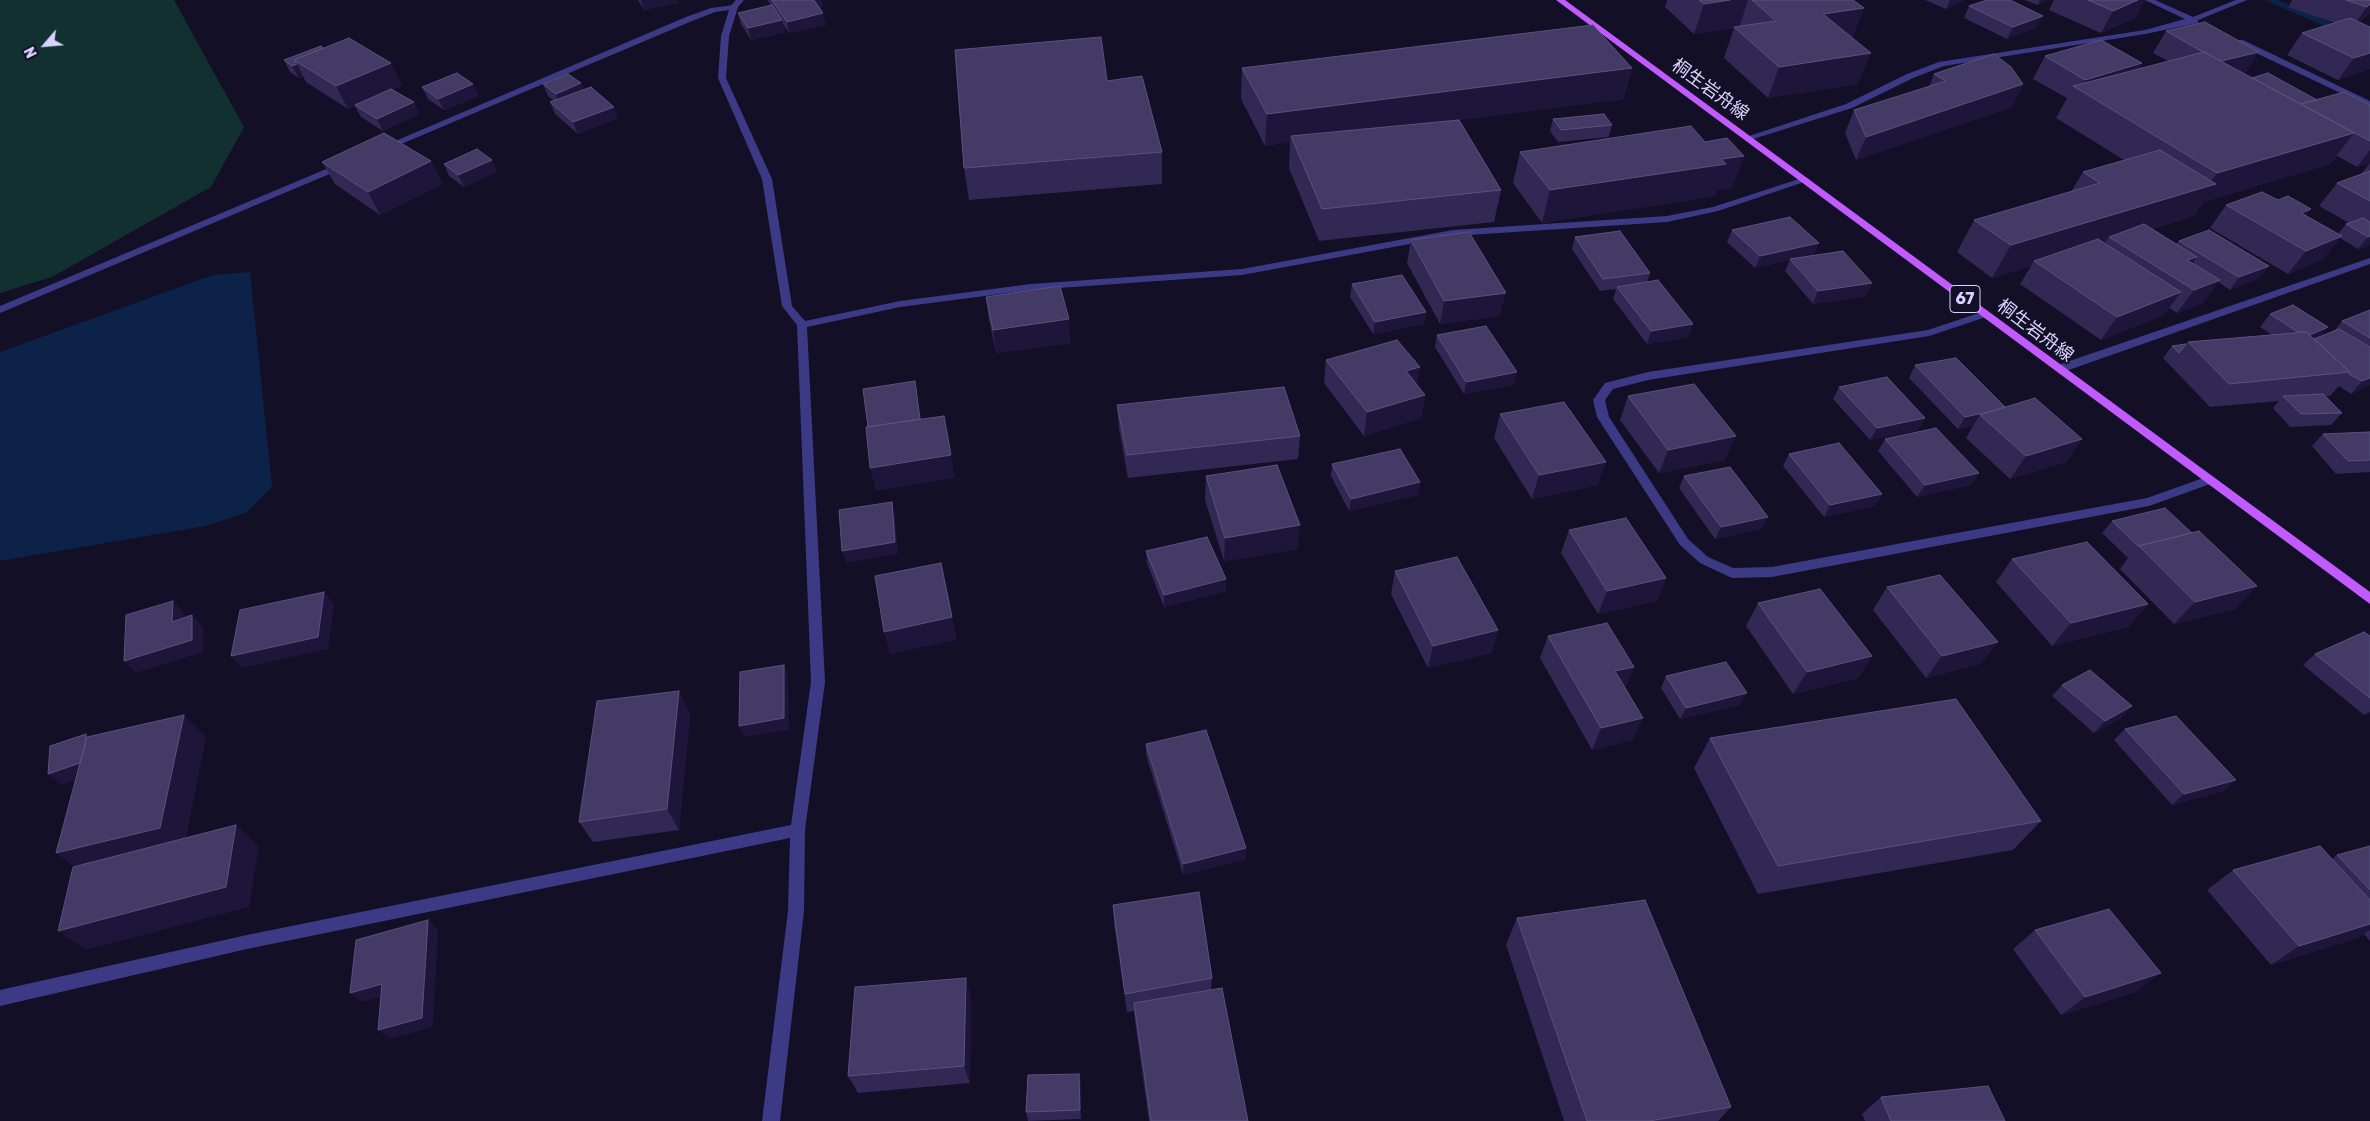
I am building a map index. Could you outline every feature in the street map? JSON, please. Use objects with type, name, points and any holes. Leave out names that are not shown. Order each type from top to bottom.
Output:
[{"type":"main road","name":"桐生岩舟線","points":[[1560,0],[2370,599]]},
{"type":"street","points":[[2149,0],[2201,24]]},
{"type":"street","points":[[1747,138],[1848,106],[1910,76],[1942,64],[2145,32],[2192,20],[2243,0]]},
{"type":"street","points":[[374,152],[689,19],[737,4]]},
{"type":"street","points":[[737,4],[725,36],[722,78],[767,179],[787,306],[802,325],[818,682],[798,830],[796,911],[771,1121]]},
{"type":"street","points":[[2228,36],[2370,104]]},
{"type":"street","points":[[0,310],[355,160]]},
{"type":"street","points":[[802,325],[900,304],[1031,287],[1242,272],[1452,233],[1667,219],[1715,209],[1805,180]]},
{"type":"street","points":[[2059,369],[2370,261]]},
{"type":"street","points":[[1986,314],[1929,333],[1648,376],[1609,386],[1599,400],[1603,416],[1684,542],[1704,560],[1732,573],[1772,572],[2149,502],[2209,480]]},
{"type":"street","points":[[0,998],[247,942],[798,830]]},
{"type":"green space","points":[[0,0],[174,0],[244,127],[211,187],[52,277],[0,293]]},
{"type":"water","points":[[250,272],[272,487],[246,513],[205,526],[0,561],[0,352],[213,275]]},
{"type":"building","points":[[772,0],[814,0],[823,13],[787,22]]},
{"type":"building","points":[[1699,0],[1730,0],[1704,4]]},
{"type":"building","points":[[1752,0],[1853,0],[1864,8],[1823,14],[1871,53],[1779,67],[1734,27],[1776,21]]},
{"type":"building","points":[[1987,0],[2010,0],[2043,16],[2013,27],[1969,6]]},
{"type":"building","points":[[2088,0],[2138,0],[2113,11]]},
{"type":"building","points":[[2346,0],[2370,0],[2370,4],[2367,7]]},
{"type":"building","points":[[772,5],[782,20],[748,28],[738,13]]},
{"type":"building","points":[[2350,18],[2370,27],[2370,53],[2354,58],[2302,33]]},
{"type":"building","points":[[2205,22],[2259,52],[2221,61],[2166,31]]},
{"type":"building","points":[[1593,25],[1632,68],[1267,114],[1242,68]]},
{"type":"building","points":[[1101,37],[1107,81],[1142,76],[1162,152],[964,168],[955,50]]},
{"type":"building","points":[[349,38],[391,63],[336,86],[294,60]]},
{"type":"building","points":[[2101,40],[2142,63],[2085,80],[2045,56]]},
{"type":"building","points":[[321,46],[323,48],[294,60],[297,64],[292,66],[284,60]]},
{"type":"building","points":[[2204,52],[2354,133],[2217,173],[2073,86]]},
{"type":"building","points":[[1994,54],[2011,67],[2023,84],[1866,137],[1854,110],[1946,81],[1934,74]]},
{"type":"building","points":[[457,73],[473,84],[438,99],[422,87]]},
{"type":"building","points":[[2268,73],[2317,100],[2301,104],[2252,78]]},
{"type":"building","points":[[568,74],[581,83],[556,94],[543,84]]},
{"type":"building","points":[[591,87],[614,107],[573,122],[550,102]]},
{"type":"building","points":[[391,89],[414,102],[377,119],[355,105]]},
{"type":"building","points":[[2344,92],[2370,105],[2370,141],[2301,104]]},
{"type":"building","points":[[1604,114],[1612,125],[1561,130],[1553,119]]},
{"type":"building","points":[[1459,120],[1501,190],[1322,209],[1291,136]]},
{"type":"building","points":[[1691,126],[1705,142],[1727,138],[1744,156],[1721,159],[1726,164],[1550,190],[1520,152]]},
{"type":"building","points":[[384,133],[431,161],[368,192],[322,162]]},
{"type":"building","points":[[477,149],[492,160],[458,175],[444,164]]},
{"type":"building","points":[[2160,150],[2216,184],[2011,245],[1974,220],[2100,183],[2083,172]]},
{"type":"building","points":[[2370,171],[2370,201],[2337,183]]},
{"type":"building","points":[[2262,192],[2278,200],[2288,196],[2311,209],[2301,213],[2342,236],[2306,251],[2226,205]]},
{"type":"building","points":[[1790,217],[1819,243],[1760,256],[1732,230]]},
{"type":"building","points":[[2363,218],[2370,222],[2370,236],[2368,237],[2346,224]]},
{"type":"building","points":[[2144,224],[2197,257],[2187,260],[2220,280],[2194,290],[2109,237]]},
{"type":"building","points":[[2209,230],[2269,266],[2239,277],[2179,241]]},
{"type":"building","points":[[1620,231],[1650,273],[1603,279],[1575,237]]},
{"type":"building","points":[[1469,232],[1506,293],[1444,301],[1411,240]]},
{"type":"building","points":[[2098,239],[2181,292],[2117,317],[2034,261]]},
{"type":"building","points":[[1843,251],[1872,283],[1818,291],[1790,259]]},
{"type":"building","points":[[1402,275],[1426,312],[1375,322],[1352,284]]},
{"type":"building","points":[[1658,280],[1693,324],[1651,331],[1617,287]]},
{"type":"building","points":[[1060,286],[1069,319],[993,330],[986,297]]},
{"type":"building","points":[[2293,305],[2328,327],[2310,335],[2306,332],[2298,332],[2270,314]]},
{"type":"building","points":[[2370,310],[2370,338],[2342,321]]},
{"type":"building","points":[[1486,326],[1517,372],[1466,382],[1437,335]]},
{"type":"building","points":[[2339,329],[2370,347],[2370,378],[2362,381],[2349,374],[2350,372],[2314,339]]},
{"type":"building","points":[[2306,332],[2350,372],[2229,384],[2188,342]]},
{"type":"building","points":[[1397,340],[1420,367],[1406,371],[1425,395],[1367,412],[1326,360]]},
{"type":"building","points":[[2186,344],[2179,353],[2172,346]]},
{"type":"building","points":[[1956,358],[2005,407],[1965,417],[1915,365]]},
{"type":"building","points":[[1887,377],[1925,418],[1877,428],[1839,387]]},
{"type":"building","points":[[915,381],[920,419],[868,427],[863,389]]},
{"type":"building","points":[[1694,384],[1736,436],[1668,450],[1628,396]]},
{"type":"building","points":[[1284,387],[1300,436],[1127,455],[1117,405]]},
{"type":"building","points":[[2323,394],[2342,413],[2301,414],[2283,396]]},
{"type":"building","points":[[2035,398],[2082,439],[2026,456],[1980,415]]},
{"type":"building","points":[[1564,402],[1606,462],[1539,475],[1500,414]]},
{"type":"building","points":[[944,416],[951,455],[870,468],[866,427]]},
{"type":"building","points":[[1936,428],[1979,473],[1925,485],[1885,439]]},
{"type":"building","points":[[2370,432],[2370,460],[2348,461],[2323,434]]},
{"type":"building","points":[[1839,443],[1882,494],[1830,505],[1789,454]]},
{"type":"building","points":[[1400,449],[1420,482],[1351,499],[1332,464]]},
{"type":"building","points":[[1277,465],[1300,525],[1225,538],[1206,476]]},
{"type":"building","points":[[1730,467],[1768,517],[1721,527],[1684,476]]},
{"type":"building","points":[[892,502],[895,542],[842,551],[839,510]]},
{"type":"building","points":[[2165,508],[2192,533],[2138,546],[2112,521]]},
{"type":"building","points":[[1626,518],[1666,578],[1607,591],[1569,530]]},
{"type":"building","points":[[2199,531],[2257,586],[2195,602],[2139,546]]},
{"type":"building","points":[[1207,537],[1226,579],[1164,595],[1146,551]]},
{"type":"building","points":[[2087,542],[2148,604],[2071,623],[2012,559]]},
{"type":"building","points":[[1457,557],[1498,630],[1433,646],[1395,571]]},
{"type":"building","points":[[941,563],[952,617],[884,632],[875,576]]},
{"type":"building","points":[[1940,575],[1998,642],[1942,656],[1887,587]]},
{"type":"building","points":[[1820,589],[1872,656],[1807,672],[1758,603]]},
{"type":"building","points":[[324,592],[318,637],[231,656],[240,610]]},
{"type":"building","points":[[173,601],[172,622],[192,615],[192,640],[124,661],[126,615]]},
{"type":"building","points":[[1607,623],[1634,667],[1615,671],[1643,718],[1601,728],[1548,636]]},
{"type":"building","points":[[2364,632],[2370,636],[2370,698],[2315,654]]},
{"type":"building","points":[[1726,662],[1747,693],[1686,708],[1666,676]]},
{"type":"building","points":[[784,665],[784,718],[739,726],[740,672]]},
{"type":"building","points":[[2090,670],[2132,706],[2105,721],[2062,685]]},
{"type":"building","points":[[679,691],[667,809],[579,822],[597,701]]},
{"type":"building","points":[[1956,699],[2041,821],[1778,866],[1710,738]]},
{"type":"building","points":[[184,715],[160,828],[56,853],[87,737]]},
{"type":"building","points":[[2176,716],[2236,780],[2184,794],[2125,729]]},
{"type":"building","points":[[1206,730],[1246,848],[1183,864],[1146,744]]},
{"type":"building","points":[[86,734],[80,763],[48,774],[50,746]]},
{"type":"building","points":[[236,825],[226,887],[58,931],[73,867]]},
{"type":"building","points":[[2320,846],[2370,900],[2370,924],[2299,946],[2233,870]]},
{"type":"building","points":[[2370,846],[2370,890],[2337,855]]},
{"type":"building","points":[[1199,892],[1212,978],[1125,994],[1113,905]]},
{"type":"building","points":[[1645,900],[1731,1107],[1649,1121],[1587,1121],[1517,918]]},
{"type":"building","points":[[2109,909],[2161,973],[2085,997],[2035,930]]},
{"type":"building","points":[[428,920],[422,1018],[378,1030],[382,984],[350,993],[356,940]]},
{"type":"building","points":[[966,978],[964,1066],[848,1076],[855,987]]},
{"type":"building","points":[[1222,988],[1248,1121],[1151,1121],[1134,1003]]},
{"type":"building","points":[[1079,1074],[1080,1110],[1026,1112],[1028,1075]]},
{"type":"building","points":[[1988,1086],[2005,1121],[1891,1121],[1881,1097]]},
{"type":"waterway","points":[[2269,0],[2370,43]]}]
